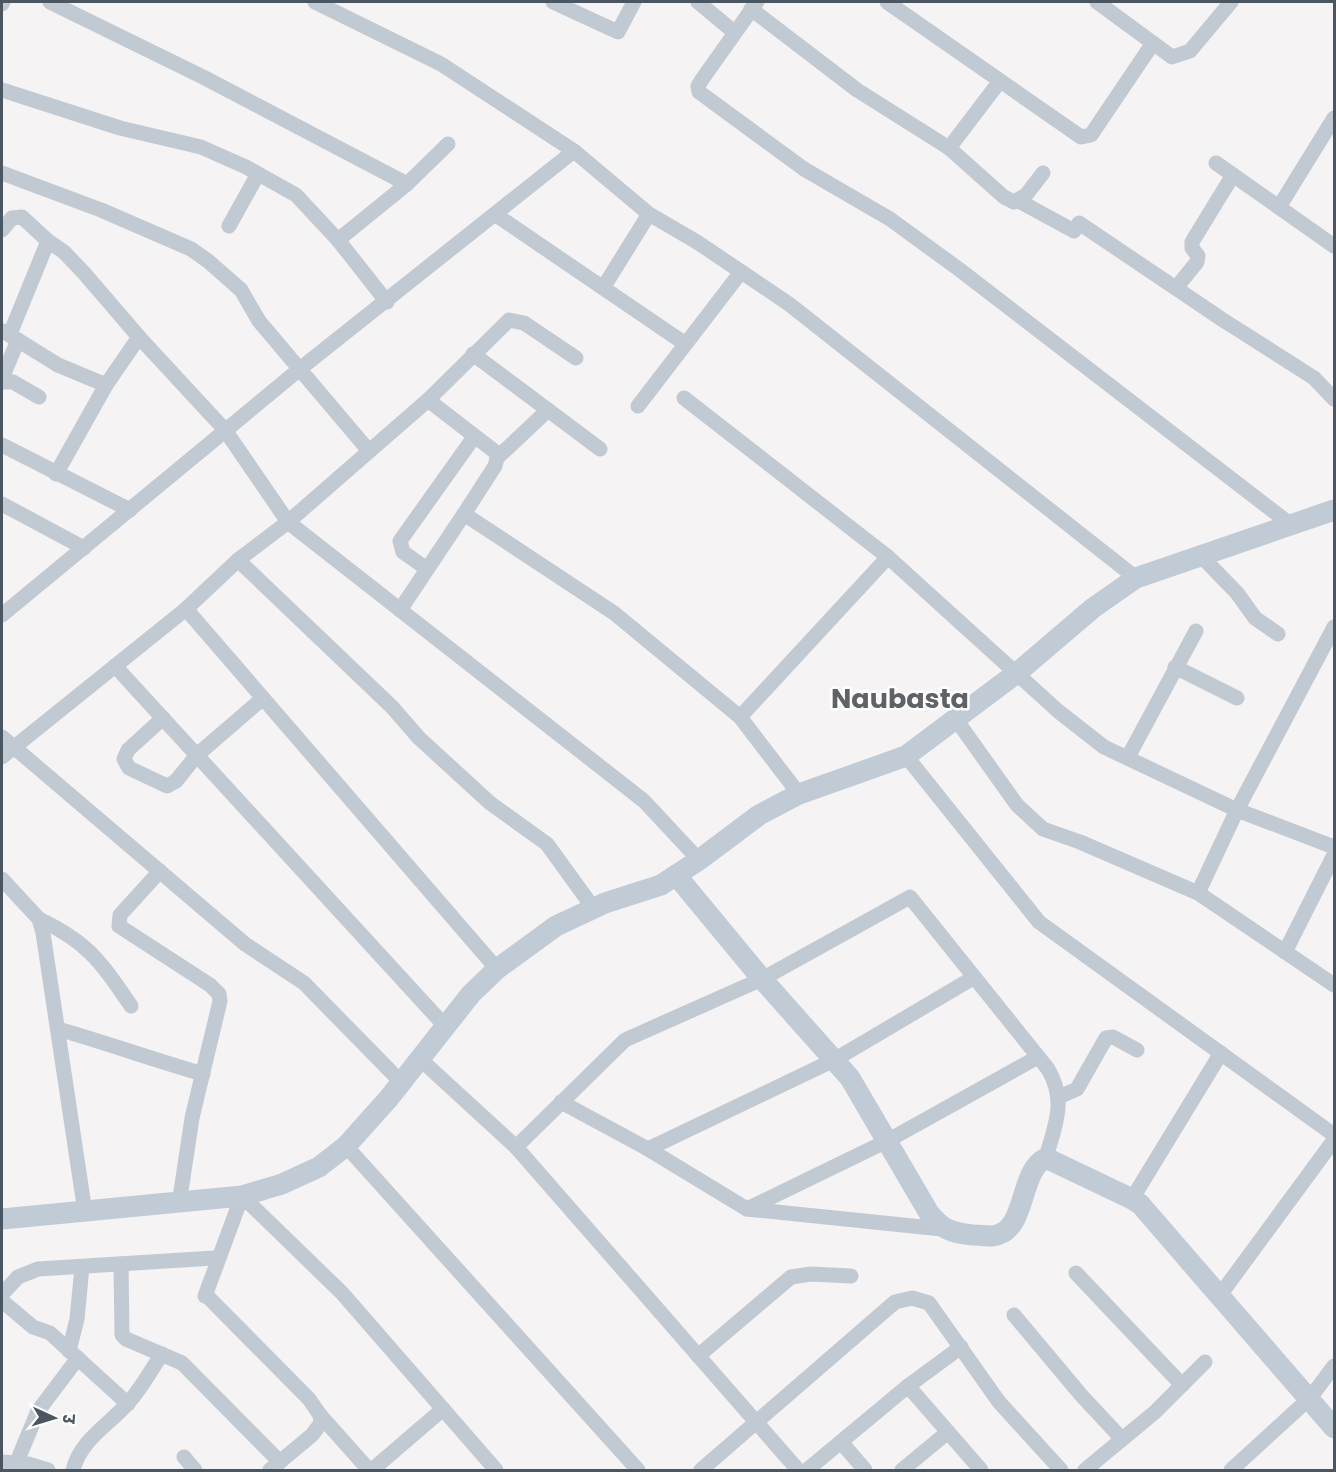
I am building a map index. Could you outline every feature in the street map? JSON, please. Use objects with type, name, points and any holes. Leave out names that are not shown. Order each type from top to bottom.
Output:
[{"type":"street","points":[[50,2],[203,77],[407,183]]},
{"type":"street","points":[[315,2],[441,64],[574,151],[649,214],[789,304],[1136,578]]},
{"type":"street","points":[[553,2],[618,32],[634,2]]},
{"type":"street","points":[[698,2],[734,32]]},
{"type":"street","points":[[886,2],[1075,133],[1087,137],[1154,43]]},
{"type":"street","points":[[1097,2],[1172,57],[1185,55],[1231,2]]},
{"type":"street","points":[[1290,524],[960,270],[890,219],[804,169],[699,92],[698,86],[754,5],[858,90],[949,147],[1004,197],[1014,202],[1019,201],[1076,227],[1176,288],[1314,378],[1335,399]]},
{"type":"street","points":[[949,147],[1000,81]]},
{"type":"street","points":[[2,90],[120,128],[201,147],[258,174],[296,195],[338,240],[387,302]]},
{"type":"street","points":[[1279,207],[1335,118]]},
{"type":"street","points":[[338,240],[407,183],[448,144]]},
{"type":"street","points":[[2,614],[301,368],[387,302],[574,151]]},
{"type":"street","points":[[1216,163],[1335,246]]},
{"type":"street","points":[[2,173],[100,210],[191,249],[208,261],[241,290],[260,321],[369,451]]},
{"type":"street","points":[[1019,201],[1043,173]]},
{"type":"street","points":[[229,226],[258,174]]},
{"type":"street","points":[[1176,288],[1197,262],[1198,256],[1192,248],[1192,242],[1233,175]]},
{"type":"street","points":[[603,288],[649,214]]},
{"type":"street","points":[[496,215],[684,343]]},
{"type":"street","points":[[2,230],[12,218],[22,217],[64,252],[225,430],[288,522],[644,801],[699,860]]},
{"type":"street","points":[[39,397],[13,382],[2,380],[10,335],[48,241]]},
{"type":"street","points":[[638,406],[684,343],[741,272]]},
{"type":"street","points":[[2,758],[186,609],[238,560],[288,522],[428,400],[473,354],[512,319],[524,323],[576,358]]},
{"type":"street","points":[[10,335],[58,365],[106,385]]},
{"type":"street","points":[[56,474],[106,385],[139,337]]},
{"type":"street","points":[[473,354],[600,449]]},
{"type":"street","points":[[684,398],[888,557],[1018,672],[1058,711],[1104,747],[1237,810],[1335,847]]},
{"type":"street","points":[[428,400],[474,437],[493,449],[498,457]]},
{"type":"street","points":[[400,610],[495,466],[498,457],[548,410]]},
{"type":"street","points":[[427,569],[403,552],[400,541],[474,437]]},
{"type":"street","points":[[2,444],[56,474],[130,510]]},
{"type":"street","points":[[2,504],[84,548]]},
{"type":"street","points":[[2,1219],[179,1204],[242,1196],[282,1184],[319,1167],[346,1146],[400,1082],[444,1024],[497,969],[556,926],[594,909],[661,885],[759,815],[799,794],[906,756],[1018,672],[1093,608],[1136,578],[1335,510]]},
{"type":"street","points":[[464,514],[614,613],[740,717],[799,794]]},
{"type":"street","points":[[740,717],[888,557]]},
{"type":"street","points":[[1202,557],[1237,593],[1255,618],[1278,634]]},
{"type":"street","points":[[238,560],[392,707],[419,738],[490,803],[547,844],[564,864],[594,909]]},
{"type":"street","points":[[186,609],[497,969]]},
{"type":"street","points":[[1197,894],[1237,810],[1335,627]]},
{"type":"street","points":[[1128,757],[1196,632]]},
{"type":"street","points":[[115,666],[444,1024]]},
{"type":"street","points":[[1176,667],[1237,698]]},
{"type":"street","points":[[163,718],[124,754],[124,759],[129,768],[167,786],[176,781],[197,755],[263,698]]},
{"type":"street","points":[[955,718],[1017,805],[1043,829],[1080,842],[1197,894],[1335,985]]},
{"type":"street","points":[[2,737],[244,944],[304,983],[400,1082]]},
{"type":"street","points":[[906,756],[1039,922],[1335,1135]]},
{"type":"street","points":[[1285,952],[1335,855]]},
{"type":"street","points":[[160,871],[120,915],[118,923],[129,935],[210,985],[219,994],[218,1014],[192,1118],[179,1204]]},
{"type":"street","points":[[676,874],[762,979],[850,1078],[929,1213],[942,1229]]},
{"type":"street","points":[[2,879],[39,919],[69,934],[90,951],[131,1006]]},
{"type":"street","points":[[516,1147],[561,1102],[625,1040],[762,979],[910,897],[1038,1057],[1056,1084],[1059,1110],[1046,1158],[1036,1165],[1015,1217],[1005,1230],[992,1236],[747,1209],[648,1149],[561,1102]]},
{"type":"street","points":[[39,919],[85,1212]]},
{"type":"street","points":[[648,1149],[834,1060],[973,978]]},
{"type":"street","points":[[58,1029],[111,1044],[151,1060],[203,1074]]},
{"type":"street","points":[[1059,1097],[1077,1089],[1106,1038],[1113,1037],[1137,1050]]},
{"type":"street","points":[[1132,1198],[1221,1053]]},
{"type":"street","points":[[747,1209],[887,1141],[1038,1057]]},
{"type":"street","points":[[419,1058],[516,1147],[798,1470]]},
{"type":"street","points":[[1220,1295],[1335,1140]]},
{"type":"street","points":[[346,1146],[638,1470]]},
{"type":"street","points":[[1046,1158],[1132,1198],[1335,1428]]},
{"type":"street","points":[[242,1196],[207,1297],[309,1399],[370,1470],[443,1409]]},
{"type":"street","points":[[242,1196],[342,1293],[496,1470]]},
{"type":"street","points":[[2,1294],[18,1277],[30,1271],[214,1258]]},
{"type":"street","points":[[121,1264],[122,1335],[126,1339],[162,1354],[190,1371],[275,1466],[319,1427],[320,1414]]},
{"type":"street","points":[[48,1470],[6,1464],[74,1354],[82,1267]]},
{"type":"street","points":[[1076,1273],[1182,1385]]},
{"type":"street","points":[[698,1356],[791,1277],[811,1274],[851,1276]]},
{"type":"street","points":[[701,1470],[895,1302],[912,1298],[929,1303],[999,1402],[1061,1470]]},
{"type":"street","points":[[2,1301],[26,1323],[50,1333],[128,1404]]},
{"type":"street","points":[[1014,1315],[1122,1439]]},
{"type":"street","points":[[807,1470],[908,1386],[961,1347]]},
{"type":"street","points":[[73,1470],[76,1459],[87,1442],[128,1404],[162,1354]]},
{"type":"street","points":[[1085,1470],[1155,1412],[1205,1362]]},
{"type":"street","points":[[1231,1470],[1310,1398],[1335,1366]]},
{"type":"street","points":[[908,1386],[981,1470]]},
{"type":"street","points":[[902,1470],[948,1432]]},
{"type":"street","points":[[841,1442],[865,1470]]},
{"type":"street","points":[[184,1457],[195,1470]]},
{"type":"district","name":"Naubasta","points":[[900,699]]}]
